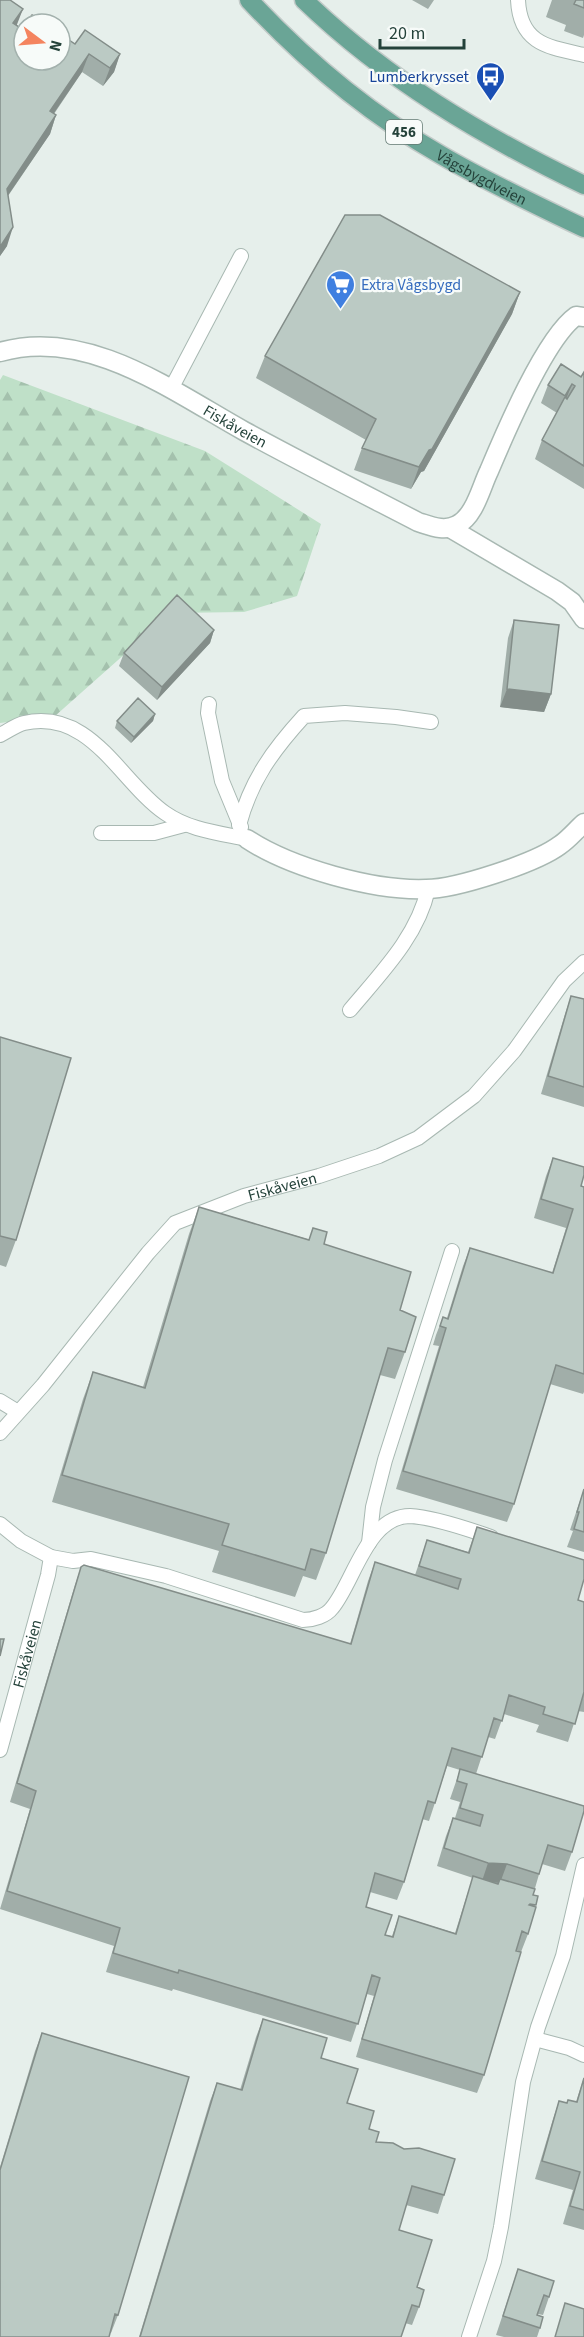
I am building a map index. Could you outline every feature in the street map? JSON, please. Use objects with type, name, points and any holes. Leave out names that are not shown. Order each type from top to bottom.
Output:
[{"type":"main road","name":"Vågsbygdveien","points":[[249,0],[277,30],[330,78],[388,121],[439,154],[506,191],[584,228]]},
{"type":"main road","name":"456","points":[[304,0],[377,64],[431,102],[500,143],[584,185]]},
{"type":"street","points":[[450,528],[465,520],[471,512],[495,456],[545,355],[567,322],[576,316],[584,317]]},
{"type":"street","name":"Fiskåveien","points":[[7,350],[43,347],[102,357],[171,389],[244,431],[418,522],[440,529],[450,528],[557,591],[572,602],[584,619]]},
{"type":"street","points":[[243,832],[265,851],[331,874],[376,885],[428,890],[504,870],[534,859],[559,846],[584,823]]},
{"type":"lane","points":[[518,0],[524,28],[528,34],[540,44],[584,55]]},
{"type":"lane","points":[[171,389],[241,256]]},
{"type":"lane","points":[[209,704],[208,713],[222,781],[243,832]]},
{"type":"lane","points":[[243,832],[253,784],[285,736],[304,716],[345,713],[430,722]]},
{"type":"lane","points":[[0,735],[22,723],[45,720],[70,727],[114,760],[163,812],[184,825]]},
{"type":"lane","points":[[101,833],[154,833],[184,825],[243,832]]},
{"type":"lane","points":[[350,1010],[377,978],[418,920],[424,908],[428,890]]},
{"type":"lane","name":"Fiskåveien","points":[[0,1434],[44,1385],[148,1253],[175,1223],[244,1196],[319,1176],[379,1156],[418,1138],[474,1096],[514,1051],[564,981],[584,962]]},
{"type":"lane","points":[[369,1545],[373,1507],[385,1460],[452,1251]]},
{"type":"lane","points":[[0,1401],[18,1412]]},
{"type":"lane","points":[[0,1524],[21,1541],[51,1557],[73,1561],[91,1559],[166,1576],[303,1620],[319,1616],[332,1608],[369,1545],[386,1524],[409,1516],[463,1528],[505,1541]]},
{"type":"lane","name":"Fiskåveien","points":[[0,1749],[51,1557]]},
{"type":"lane","points":[[468,2337],[494,2261],[523,2082],[563,1956],[584,1865]]},
{"type":"lane","points":[[535,2039],[569,2048],[584,2055]]},
{"type":"green space","points":[[3,375],[205,451],[321,524],[297,596],[244,612],[171,613],[55,716],[0,723],[0,380]]},
{"type":"building","points":[[0,0],[10,0],[23,9],[21,12],[12,12],[12,72],[72,72],[72,42],[75,44],[85,30],[120,54],[110,68],[89,54],[50,111],[56,115],[7,189],[13,227],[0,247]]},
{"type":"building","points":[[576,0],[584,0],[584,8],[574,4]]},
{"type":"building","points":[[345,215],[380,215],[520,292],[432,449],[429,450],[419,467],[362,448],[376,419],[265,356]]},
{"type":"building","points":[[561,364],[581,377],[584,372],[584,466],[542,440],[565,397],[567,399],[575,386],[572,384],[565,396],[548,385]]},
{"type":"building","points":[[177,595],[214,630],[162,687],[124,653]]},
{"type":"building","points":[[514,620],[559,625],[551,694],[507,689]]},
{"type":"building","points":[[138,698],[155,714],[134,737],[117,721]]},
{"type":"building","points":[[571,996],[584,999],[584,1087],[548,1076]]},
{"type":"building","points":[[0,1037],[71,1058],[16,1240],[0,1236]]},
{"type":"building","points":[[553,1158],[584,1167],[581,1186],[584,1187],[584,1374],[556,1365],[514,1504],[403,1471],[446,1328],[440,1326],[443,1317],[448,1319],[470,1248],[553,1273],[573,1209],[541,1199]]},
{"type":"building","points":[[199,1207],[309,1240],[313,1228],[327,1232],[324,1244],[411,1272],[400,1310],[416,1317],[405,1352],[388,1348],[326,1553],[311,1549],[305,1570],[222,1545],[229,1524],[62,1475],[93,1372],[145,1388]]},
{"type":"building","points":[[584,1489],[584,1532],[574,1529]]},
{"type":"building","points":[[477,1527],[584,1560],[584,1579],[578,1600],[584,1602],[584,1692],[575,1724],[543,1714],[545,1707],[509,1695],[502,1721],[494,1718],[482,1757],[452,1748],[435,1803],[428,1801],[404,1882],[375,1873],[366,1907],[392,1915],[385,1935],[393,1937],[399,1916],[456,1934],[473,1876],[498,1884],[500,1879],[535,1889],[533,1895],[538,1896],[536,1905],[529,1905],[536,1907],[528,1934],[522,1931],[516,1951],[521,1952],[484,2075],[362,2039],[380,1978],[372,1975],[358,2024],[179,1970],[178,1973],[113,1953],[120,1928],[7,1891],[36,1791],[17,1783],[81,1567],[84,1565],[351,1644],[375,1562],[458,1589],[461,1579],[419,1566],[427,1540],[469,1553]]},
{"type":"building","points":[[0,1639],[4,1639],[0,1656]]},
{"type":"building","points":[[460,1769],[584,1806],[572,1852],[548,1845],[539,1874],[507,1864],[488,1863],[444,1848],[453,1818],[480,1826],[483,1815],[460,1808],[467,1784],[457,1781]]},
{"type":"building","points":[[263,2019],[327,2038],[321,2058],[358,2069],[347,2103],[374,2111],[369,2129],[379,2132],[376,2142],[393,2143],[404,2149],[419,2148],[455,2159],[444,2195],[412,2186],[399,2230],[432,2240],[417,2287],[424,2290],[419,2307],[412,2305],[401,2337],[140,2337],[217,2083],[242,2090]]},
{"type":"building","points":[[42,2033],[189,2077],[118,2315],[115,2314],[109,2337],[0,2337],[0,2170]]},
{"type":"building","points":[[584,2078],[584,2210],[570,2206],[580,2172],[542,2161],[559,2101],[577,2102]]},
{"type":"building","points":[[518,2269],[554,2281],[549,2297],[544,2295],[537,2315],[543,2317],[540,2328],[503,2316]]},
{"type":"building","points":[[565,2303],[584,2309],[584,2337],[555,2337]]},
{"type":"place","name":"Lumberkrysset","points":[[490,102]]},
{"type":"place","name":"Extra Vågsbygd","points":[[340,310]]}]
